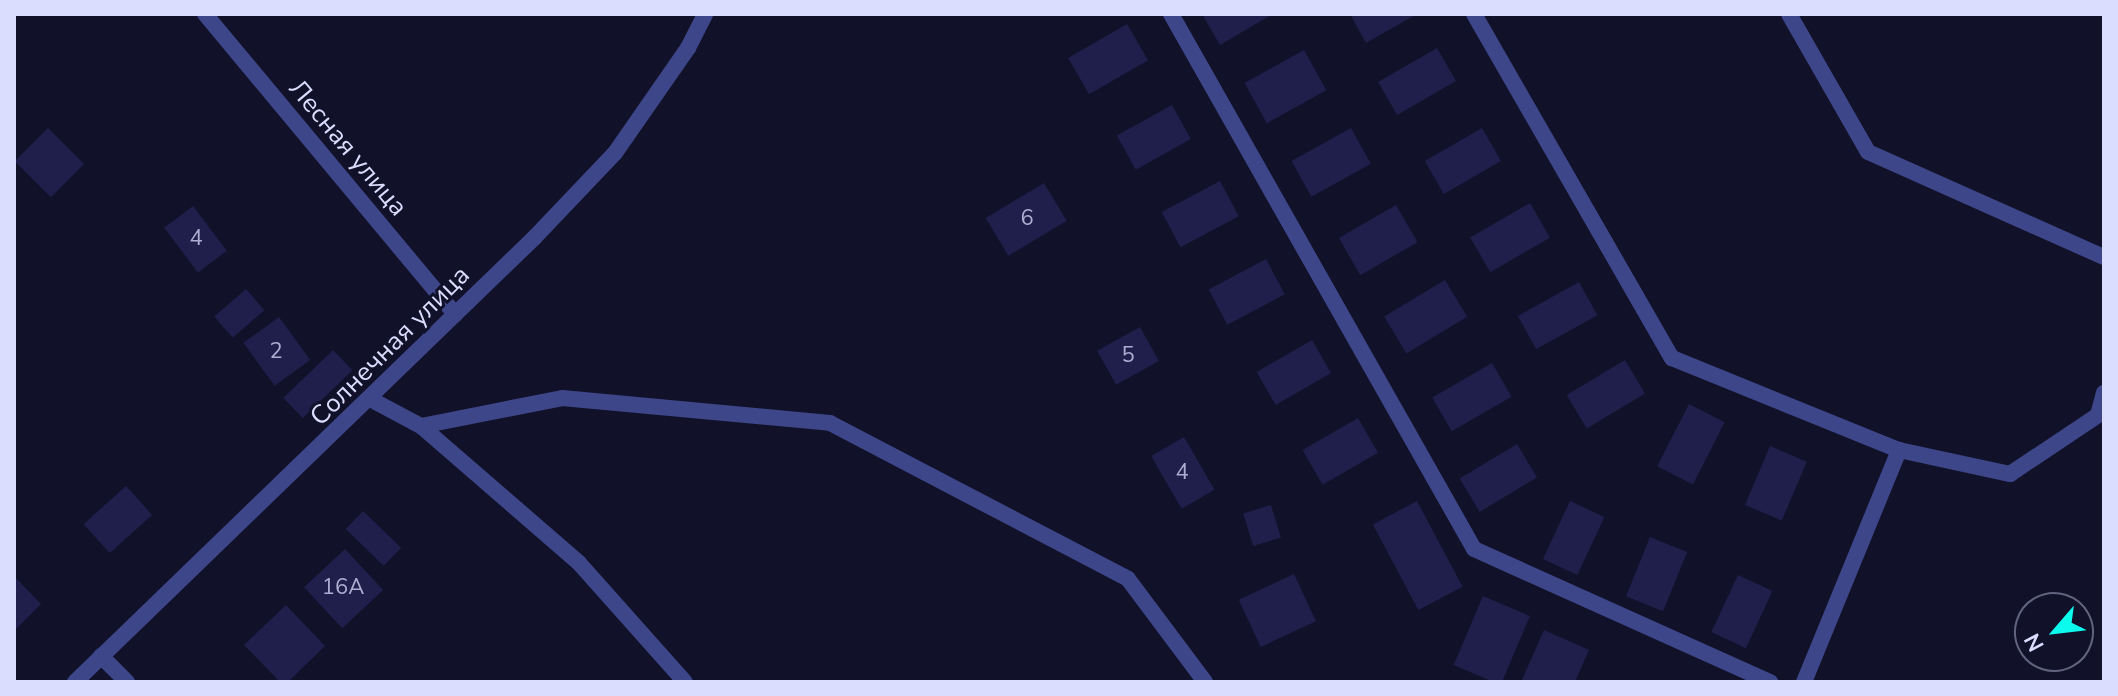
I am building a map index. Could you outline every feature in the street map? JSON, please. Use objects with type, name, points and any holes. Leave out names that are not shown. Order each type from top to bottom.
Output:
[{"type":"street","name":"Лесная улица","points":[[205,14],[455,314]]},
{"type":"street","name":"Солнечная улица","points":[[75,682],[372,400],[615,153],[688,48],[705,14]]},
{"type":"street","points":[[1171,14],[1474,549],[1770,682]]},
{"type":"street","points":[[1474,14],[1672,358],[1899,450],[2010,474],[2098,415],[2104,393]]},
{"type":"street","points":[[1789,14],[1868,152],[2104,257]]},
{"type":"street","points":[[421,426],[562,398],[830,423],[1128,579],[1205,682]]},
{"type":"street","points":[[372,400],[421,426],[579,563],[685,682]]},
{"type":"street","points":[[1804,682],[1899,450]]},
{"type":"street","points":[[101,656],[127,682]]},
{"type":"building","points":[[1202,14],[1273,14],[1220,45]]},
{"type":"building","points":[[1350,14],[1417,14],[1366,43]]},
{"type":"building","points":[[1127,24],[1148,60],[1089,94],[1068,58]]},
{"type":"building","points":[[1437,48],[1456,81],[1397,115],[1378,82]]},
{"type":"building","points":[[1304,50],[1326,90],[1267,123],[1245,83]]},
{"type":"building","points":[[1172,105],[1191,139],[1136,170],[1117,136]]},
{"type":"building","points":[[48,128],[84,164],[51,197],[15,161]]},
{"type":"building","points":[[1351,128],[1371,164],[1311,197],[1292,161]]},
{"type":"building","points":[[1482,128],[1501,161],[1444,194],[1425,161]]},
{"type":"building","points":[[1220,181],[1239,216],[1181,247],[1162,212]]},
{"type":"building","points":[[1044,183],[1067,221],[1008,256],[986,218]]},
{"type":"building","points":[[1530,203],[1550,238],[1490,272],[1470,238]]},
{"type":"building","points":[[1396,205],[1418,242],[1360,275],[1339,238]]},
{"type":"building","points":[[193,206],[227,251],[198,272],[164,228]]},
{"type":"building","points":[[1266,259],[1285,294],[1227,325],[1209,290]]},
{"type":"building","points":[[1445,280],[1467,317],[1406,353],[1384,317]]},
{"type":"building","points":[[1579,282],[1597,315],[1536,349],[1518,316]]},
{"type":"building","points":[[246,289],[264,310],[233,338],[214,317]]},
{"type":"building","points":[[279,317],[310,360],[275,386],[243,343]]},
{"type":"building","points":[[1140,327],[1159,361],[1116,385],[1097,351]]},
{"type":"building","points":[[1312,340],[1331,373],[1276,405],[1257,372]]},
{"type":"building","points":[[333,350],[352,370],[303,418],[283,398]]},
{"type":"building","points":[[1625,360],[1645,393],[1587,428],[1567,395]]},
{"type":"building","points":[[1492,363],[1512,397],[1452,431],[1432,398]]},
{"type":"building","points":[[1689,404],[1725,422],[1693,485],[1657,466]]},
{"type":"building","points":[[1358,418],[1378,453],[1323,485],[1303,450]]},
{"type":"building","points":[[1184,437],[1214,490],[1182,509],[1151,456]]},
{"type":"building","points":[[1517,444],[1537,477],[1480,512],[1460,479]]},
{"type":"building","points":[[1770,446],[1807,462],[1782,521],[1745,505]]},
{"type":"building","points":[[126,486],[152,515],[110,553],[84,524]]},
{"type":"building","points":[[1417,501],[1463,587],[1418,610],[1373,524]]},
{"type":"building","points":[[1570,501],[1604,517],[1577,575],[1543,559]]},
{"type":"building","points":[[1271,505],[1281,538],[1253,546],[1243,513]]},
{"type":"building","points":[[363,511],[401,548],[384,566],[346,529]]},
{"type":"building","points":[[1650,537],[1687,552],[1663,611],[1626,596]]},
{"type":"building","points":[[345,549],[383,590],[342,628],[304,587]]},
{"type":"building","points":[[1294,574],[1316,621],[1261,647],[1239,600]]},
{"type":"building","points":[[1738,575],[1772,591],[1746,648],[1711,632]]},
{"type":"building","points":[[14,576],[41,604],[14,631]]},
{"type":"building","points":[[1483,596],[1530,616],[1502,682],[1494,682],[1454,665]]},
{"type":"building","points":[[286,605],[325,646],[288,682],[280,682],[244,645]]},
{"type":"building","points":[[1544,630],[1589,650],[1575,682],[1521,682]]}]
